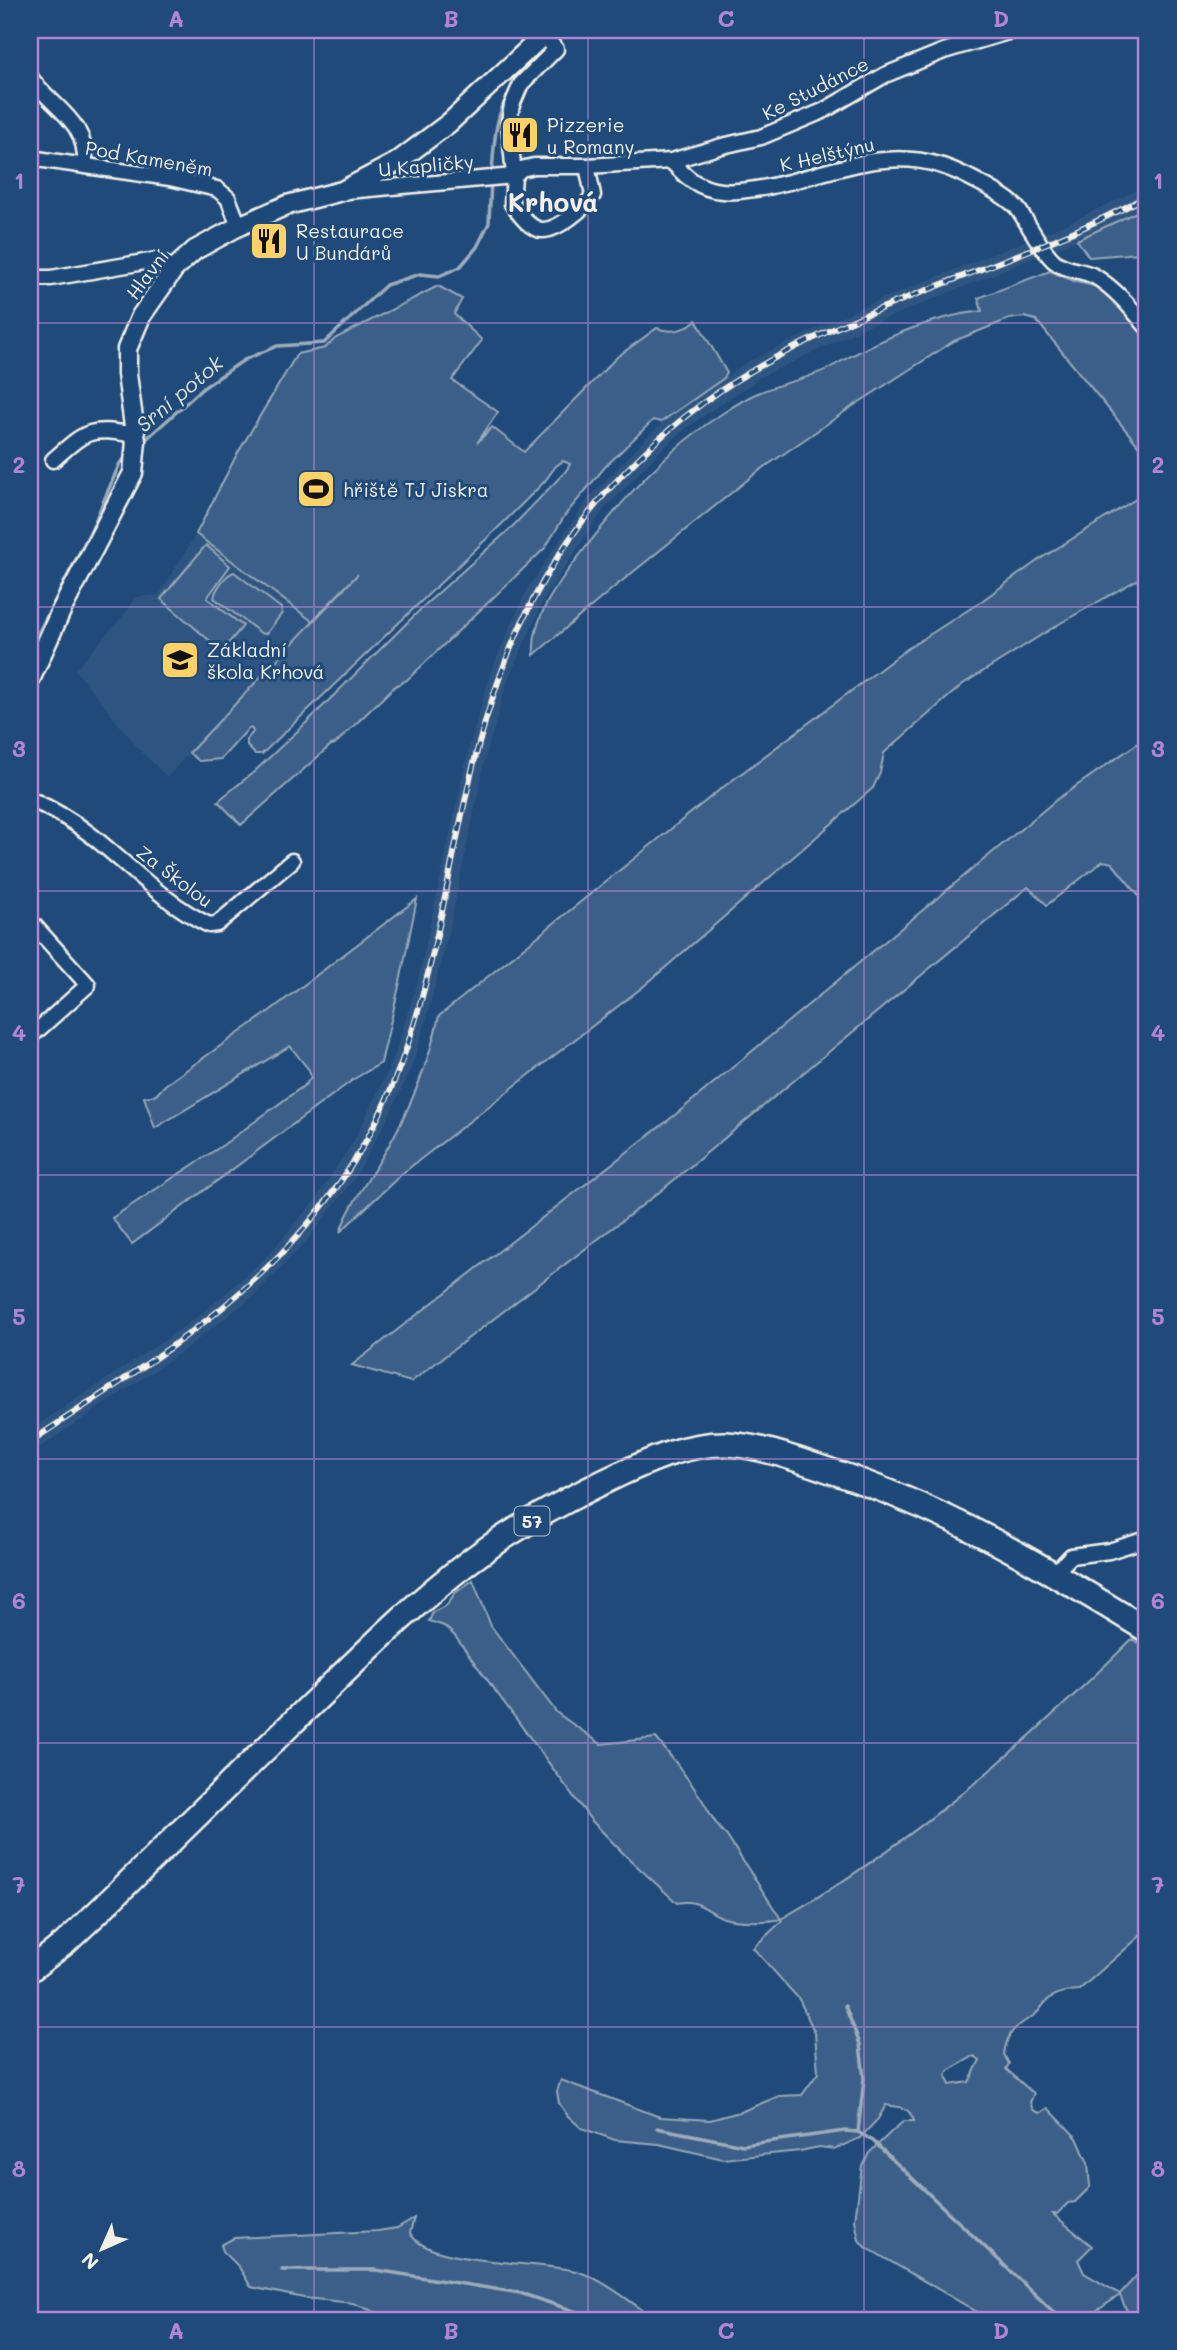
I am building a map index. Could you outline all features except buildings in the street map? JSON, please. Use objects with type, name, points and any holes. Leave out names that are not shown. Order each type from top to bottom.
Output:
[{"type":"main road","name":"57","points":[[30,1970],[65,1943],[97,1913],[326,1690],[440,1585],[501,1539],[592,1488],[666,1454],[726,1444],[761,1449],[888,1490],[932,1508],[1055,1573],[1147,1630]]},
{"type":"street","name":"Ke Studánce","points":[[587,166],[671,161],[761,137],[823,111],[885,75],[944,51],[1015,30]]},
{"type":"street","points":[[549,39],[521,84],[512,105],[508,177],[512,204],[530,225],[542,230],[554,227],[589,202],[593,195],[587,166]]},
{"type":"street","name":"Hlavní","points":[[30,680],[61,611],[127,487],[135,461],[135,438],[126,367],[129,342],[141,316],[174,269],[195,250],[239,226],[287,205],[342,191],[397,162],[434,136],[549,39]]},
{"type":"street","points":[[30,77],[80,132],[86,152],[85,166]]},
{"type":"street","name":"Pod Kameněm","points":[[30,159],[170,178],[217,189],[228,198],[239,226]]},
{"type":"street","name":"K Helštýnu","points":[[671,161],[685,176],[701,186],[737,192],[787,184],[873,162],[914,160],[939,165],[987,188],[1016,206],[1056,263],[1093,275],[1124,300],[1147,327]]},
{"type":"street","name":"U Kapličky","points":[[342,191],[508,177],[521,169],[534,166],[587,166]]},
{"type":"street","points":[[30,278],[51,278],[156,260],[174,269]]},
{"type":"street","points":[[53,460],[80,437],[93,430],[103,429],[135,438]]},
{"type":"street","name":"Za Školou","points":[[30,799],[59,813],[90,834],[156,891],[209,925],[217,924],[292,860]]},
{"type":"street","points":[[30,921],[88,985],[30,1037]]},
{"type":"street","points":[[1055,1573],[1071,1556],[1108,1551],[1147,1539]]},
{"type":"shaded area","points":[[1147,185],[1147,207],[1137,212],[1077,240],[868,326],[759,378],[689,426],[659,452],[602,512],[544,599],[509,677],[486,755],[450,927],[423,1032],[411,1068],[390,1114],[356,1176],[306,1242],[252,1297],[183,1351],[30,1454],[30,1430],[208,1309],[267,1256],[316,1199],[355,1139],[393,1060],[418,980],[468,751],[491,671],[527,589],[587,500],[646,438],[677,410],[749,361],[860,308],[1069,223]]},
{"type":"shaded area","points":[[1147,207],[1147,249],[1140,253],[1089,257],[1077,240]]},
{"type":"shaded area","points":[[1050,271],[1098,287],[1121,307],[1147,337],[1147,448],[1142,450],[1036,320],[1024,317],[1009,319],[954,341],[756,473],[534,655],[534,641],[541,615],[571,566],[646,476],[704,426],[754,395],[824,371],[904,331],[943,318],[982,311],[978,298]]},
{"type":"shaded area","points":[[438,286],[462,299],[454,314],[482,340],[452,380],[498,412],[477,443],[492,427],[524,452],[617,357],[657,328],[678,330],[696,320],[727,373],[724,378],[661,422],[653,420],[605,467],[565,515],[545,548],[407,680],[395,686],[335,744],[241,825],[218,801],[255,771],[428,602],[511,528],[570,464],[563,461],[556,466],[504,522],[262,754],[255,754],[247,746],[247,739],[253,732],[249,728],[221,759],[199,761],[189,753],[358,574],[312,621],[196,534],[236,456],[297,354],[325,348],[336,338]]},
{"type":"shaded area","points":[[1147,492],[1147,574],[1059,624],[963,684],[884,753],[880,773],[873,788],[644,986],[404,1172],[340,1232],[404,1116],[425,1067],[439,1016],[718,791],[907,649],[976,605],[1040,559]]},
{"type":"shaded area","name":"Základní škola Krhová","points":[[196,534],[312,621],[167,777],[139,749],[75,670],[127,611],[135,597],[159,595]]},
{"type":"shaded area","points":[[206,545],[230,566],[207,598],[243,626],[222,651],[161,599]]},
{"type":"shaded area","points":[[234,572],[281,608],[282,613],[267,633],[262,634],[214,598],[221,583]]},
{"type":"shaded area","points":[[1147,737],[1147,906],[1112,863],[1103,861],[1047,905],[1028,887],[657,1194],[411,1382],[352,1365],[675,1115],[1056,800]]},
{"type":"shaded area","points":[[417,899],[381,1063],[354,1079],[132,1244],[112,1218],[223,1145],[306,1084],[311,1077],[309,1070],[290,1046],[155,1128],[144,1097],[156,1095],[165,1085],[263,1016]]},
{"type":"shaded area","points":[[473,1580],[491,1626],[557,1713],[601,1744],[656,1738],[696,1790],[715,1823],[726,1835],[781,1919],[729,1919],[691,1902],[677,1903],[625,1855],[591,1820],[454,1635],[444,1626],[429,1621],[433,1612],[447,1605],[455,1593]]},
{"type":"shaded area","points":[[1132,1639],[1147,1648],[1147,1930],[1079,1990],[1051,1997],[1036,2013],[1021,2023],[1007,2040],[1004,2054],[1009,2064],[1006,2069],[1034,2094],[1030,2102],[1033,2110],[1040,2113],[1048,2108],[1077,2138],[1088,2163],[1090,2187],[1075,2202],[1068,2203],[1057,2214],[1053,2214],[1092,2246],[1078,2260],[1084,2273],[1120,2294],[1147,2264],[1147,2318],[1132,2316],[1120,2295],[1083,2320],[991,2320],[864,2246],[859,2240],[855,2220],[862,2166],[869,2153],[891,2132],[904,2121],[914,2121],[903,2108],[886,2105],[878,2119],[860,2138],[835,2149],[819,2147],[723,2159],[659,2144],[615,2140],[581,2128],[568,2116],[559,2103],[557,2091],[561,2080],[660,2117],[710,2120],[743,2111],[779,2096],[802,2095],[818,2073],[815,2033],[799,1999],[753,1948],[782,1921],[781,1919],[876,1859],[965,1791],[1050,1717]],"holes":[[[974,2056],[980,2060],[969,2082],[950,2085],[946,2076],[948,2071]]]},
{"type":"shaded area","points":[[414,2218],[410,2233],[421,2244],[439,2252],[579,2272],[609,2287],[657,2320],[394,2320],[353,2303],[304,2298],[251,2287],[221,2245],[234,2238],[378,2231],[397,2228]]},
{"type":"waterway","name":"Srní potok","points":[[555,44],[570,30]]},
{"type":"waterway","name":"Srní potok","points":[[492,173],[499,117],[513,87]]},
{"type":"waterway","name":"Srní potok","points":[[142,443],[203,388],[244,360],[277,346],[324,343],[386,285],[420,274],[439,276],[460,267],[477,247],[489,223],[491,180]]},
{"type":"waterway","name":"Srní potok","points":[[30,649],[93,526],[120,463],[129,455]]},
{"type":"waterway","points":[[845,2006],[860,2044],[864,2079],[858,2132]]},
{"type":"waterway","points":[[657,2128],[743,2145],[845,2131],[858,2132],[873,2141],[1062,2320]]},
{"type":"waterway","points":[[282,2270],[376,2270],[520,2293],[594,2320]]},
{"type":"railway","points":[[30,1442],[161,1354],[242,1290],[280,1255],[315,1216],[347,1172],[380,1114],[405,1053],[424,991],[482,734],[512,644],[552,566],[603,496],[669,430],[719,391],[755,369],[851,321],[1050,242],[1147,196]]},
{"type":"place","name":"Pizzerie u Romany","points":[[520,135]]},
{"type":"place","name":"Restaurace U Bundárů","points":[[269,241]]},
{"type":"place","name":"hřiště TJ Jiskra","points":[[316,489]]},
{"type":"place","name":"Základní škola Krhová","points":[[180,660]]},
{"type":"district","name":"Krhová","points":[[553,202]]}]
